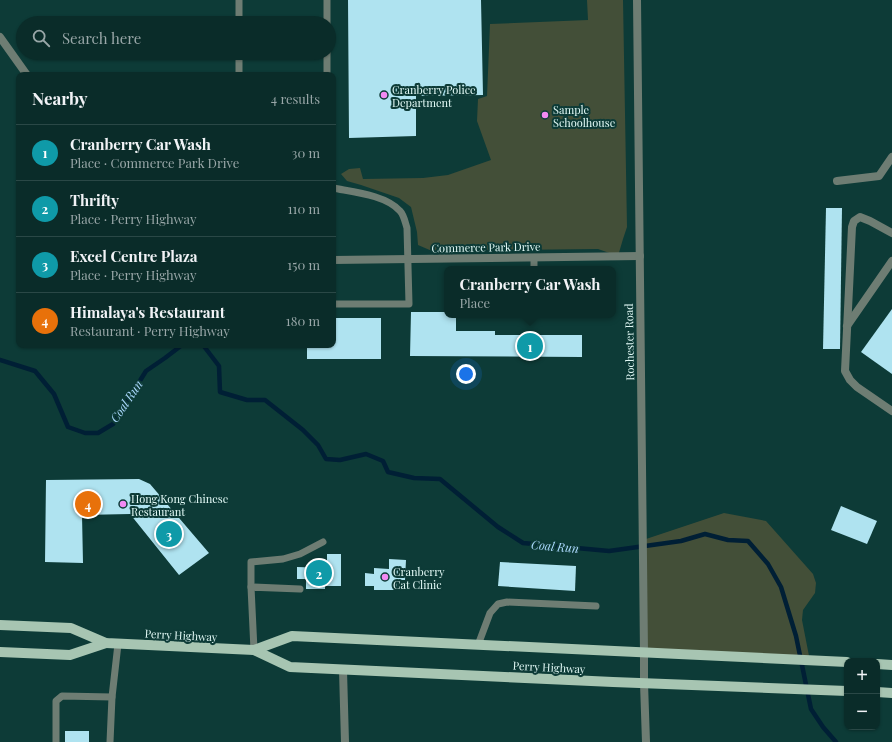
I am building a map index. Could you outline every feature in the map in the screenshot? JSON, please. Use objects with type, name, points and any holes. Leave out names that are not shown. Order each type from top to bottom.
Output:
[{"type":"main road","name":"Perry Highway","points":[[0,625],[71,628],[106,643],[254,650],[292,636],[844,662]]},
{"type":"main road","name":"Perry Highway","points":[[0,652],[70,655],[106,643]]},
{"type":"main road","name":"Perry Highway","points":[[254,650],[290,667],[844,691]]},
{"type":"main road","points":[[880,664],[892,665]]},
{"type":"main road","points":[[880,692],[892,693]]},
{"type":"street","name":"Rochester Road","points":[[637,0],[644,683],[646,742]]},
{"type":"street","points":[[1,39],[16,60]]},
{"type":"street","points":[[16,60],[25,72]]},
{"type":"street","points":[[837,181],[879,176],[892,157]]},
{"type":"street","points":[[892,233],[865,219],[860,218],[854,221],[852,227],[845,371],[850,380],[857,386],[892,411]]},
{"type":"street","name":"Commerce Park Drive","points":[[336,260],[640,256]]},
{"type":"street","points":[[847,326],[892,261]]},
{"type":"street","points":[[344,670],[345,742]]},
{"type":"lane","points":[[239,0],[239,16]]},
{"type":"lane","points":[[327,0],[327,16]]},
{"type":"lane","points":[[239,60],[239,72]]},
{"type":"lane","points":[[327,60],[327,72]]},
{"type":"lane","points":[[336,189],[374,197],[391,203],[400,211],[407,228],[409,304],[336,304]]},
{"type":"lane","points":[[534,258],[534,266]]},
{"type":"lane","points":[[254,650],[251,562],[283,559],[300,554],[322,542]]},
{"type":"lane","points":[[251,587],[300,589]]},
{"type":"lane","points":[[478,645],[490,613],[498,604],[508,602],[596,606]]},
{"type":"lane","points":[[110,742],[112,697],[118,644]]},
{"type":"lane","points":[[56,742],[56,701],[59,698],[62,696],[112,697]]},
{"type":"green space","points":[[587,0],[623,0],[627,227],[618,256],[598,249],[432,251],[418,245],[417,232],[411,207],[399,198],[347,181],[341,174],[349,169],[360,168],[363,179],[423,178],[448,175],[491,160],[477,121],[478,99],[487,96],[490,24],[588,20]]},
{"type":"green space","points":[[724,513],[766,521],[813,574],[816,583],[815,593],[803,610],[802,620],[810,661],[644,653],[643,540]]},
{"type":"building","points":[[348,0],[481,0],[483,95],[416,96],[416,136],[349,138]]},
{"type":"building","points":[[826,208],[842,208],[840,349],[823,349]]},
{"type":"building","points":[[892,309],[892,374],[861,352]]},
{"type":"building","points":[[411,312],[444,312],[444,318],[456,318],[456,331],[495,331],[495,335],[582,335],[582,357],[410,356]]},
{"type":"building","points":[[336,318],[381,318],[381,359],[307,359],[307,348],[336,348]]},
{"type":"building","points":[[139,479],[150,484],[209,553],[179,575],[130,514],[82,515],[83,563],[45,562],[46,480]]},
{"type":"building","points":[[841,506],[877,521],[867,544],[831,530]]},
{"type":"building","points":[[327,554],[341,554],[341,586],[325,586],[325,589],[306,589],[306,579],[297,579],[297,567],[327,568]]},
{"type":"building","name":"Cranberry Cat Clinic","points":[[389,559],[406,560],[405,580],[397,580],[397,590],[374,590],[374,586],[365,586],[365,573],[374,574],[374,568],[389,569]]},
{"type":"building","points":[[500,562],[576,566],[575,591],[498,586]]},
{"type":"building","points":[[65,731],[89,731],[89,742],[65,742]]},
{"type":"waterway","name":"Coal Run","points":[[0,360],[35,371],[54,394],[68,427],[85,433],[98,433],[113,424],[146,371],[178,348]]},
{"type":"waterway","name":"Coal Run","points":[[205,348],[219,366],[220,392],[247,400],[265,400],[303,430],[318,445],[326,459],[340,460],[366,454],[383,461],[388,472],[414,478],[440,479],[498,527],[523,543],[609,551],[681,541],[705,534],[728,540],[748,541],[768,564],[781,587],[796,636],[811,709],[823,727],[836,742]]},
{"type":"place","name":"Cranberry Police Department","points":[[384,95]]},
{"type":"place","name":"Sample Schoolhouse","points":[[545,115]]},
{"type":"place","name":"Cranberry Car Wash","points":[[530,346]]},
{"type":"place","name":"Himalaya's Restaurant","points":[[88,504]]},
{"type":"place","name":"Hong Kong Chinese Restaurant","points":[[123,504]]},
{"type":"place","name":"Excel Centre Plaza","points":[[169,534]]},
{"type":"place","name":"Thrifty","points":[[319,573]]},
{"type":"place","name":"Cranberry Cat Clinic","points":[[385,577]]}]
